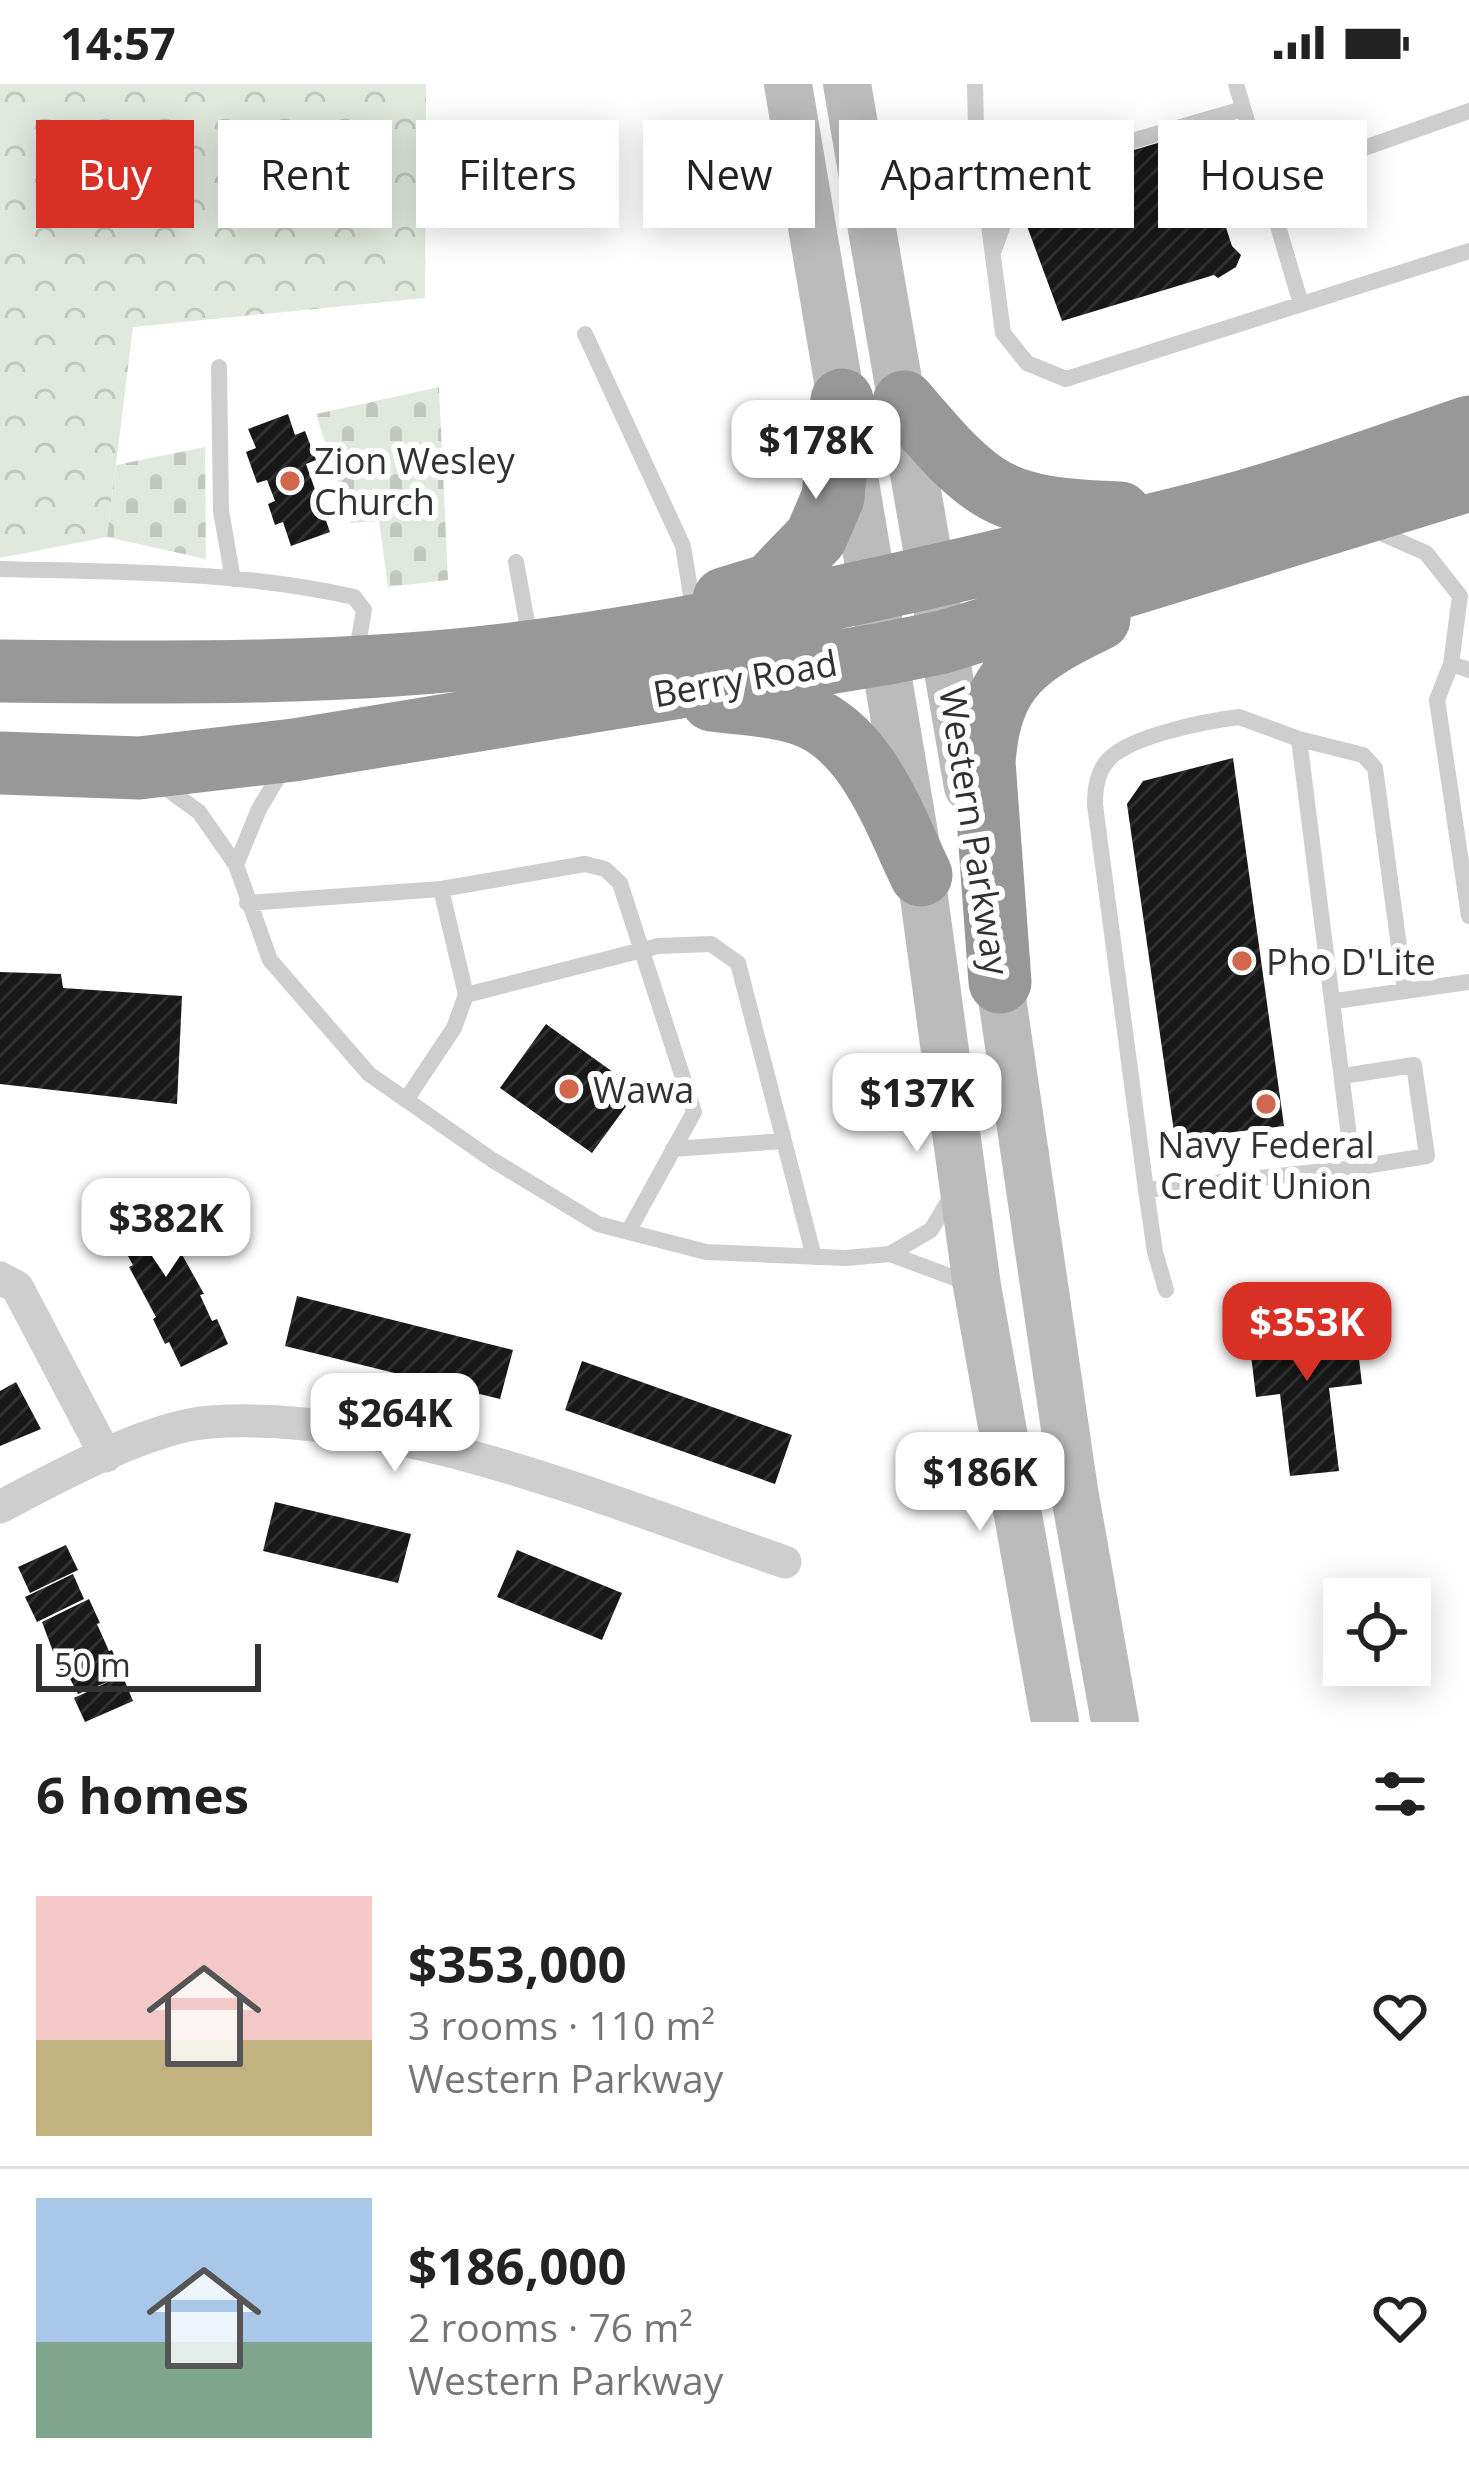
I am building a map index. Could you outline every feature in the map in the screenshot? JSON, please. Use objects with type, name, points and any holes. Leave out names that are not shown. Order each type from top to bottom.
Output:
[{"type":"highway","points":[[602,641],[770,585],[816,537],[833,496],[842,400]]},
{"type":"highway","points":[[904,402],[966,474],[1024,503],[1207,536]]},
{"type":"highway","name":"Berry Road","points":[[0,763],[139,768],[294,751],[944,642],[1207,536],[1267,494],[1469,427]]},
{"type":"highway","name":"Berry Road","points":[[0,671],[354,668],[532,652],[902,584],[1207,536],[1338,522],[1469,480]]},
{"type":"highway","points":[[1000,982],[983,762],[994,704],[1025,662],[1047,644],[1207,536]]},
{"type":"highway","points":[[657,692],[800,713],[826,725],[847,742],[881,794],[921,875]]},
{"type":"main road","name":"Western Parkway","points":[[788,84],[842,400],[902,584],[944,642],[1000,982],[1074,1490],[1115,1722]]},
{"type":"main road","name":"Western Parkway","points":[[847,84],[904,402],[902,584],[883,654],[921,875],[977,1286],[1055,1722]]},
{"type":"street","points":[[0,1278],[17,1288],[106,1456]]},
{"type":"street","points":[[0,1507],[141,1440],[208,1421],[351,1429],[512,1469],[784,1562]]},
{"type":"lane","points":[[975,84],[976,120]]},
{"type":"lane","points":[[1236,84],[1246,120]]},
{"type":"lane","points":[[1134,140],[1243,109]]},
{"type":"lane","points":[[1367,147],[1469,111]]},
{"type":"lane","points":[[990,228],[1003,333],[1027,363],[1066,379],[1469,250]]},
{"type":"lane","points":[[993,253],[1002,228]]},
{"type":"lane","points":[[1278,228],[1301,304]]},
{"type":"lane","points":[[585,334],[682,546],[693,608]]},
{"type":"lane","points":[[220,367],[221,512],[233,579]]},
{"type":"lane","points":[[1338,522],[1372,530],[1426,553],[1464,594],[1451,664],[1437,700],[1469,916]]},
{"type":"lane","points":[[516,562],[532,652]]},
{"type":"lane","points":[[0,569],[233,579],[307,586],[354,597],[364,610],[354,668]]},
{"type":"lane","points":[[1451,664],[1469,670]]},
{"type":"lane","points":[[1166,1290],[1155,1252],[1095,805],[1096,784],[1105,763],[1121,748],[1211,720],[1239,717],[1363,755],[1375,768],[1405,991]]},
{"type":"lane","points":[[1299,739],[1353,1168]]},
{"type":"lane","points":[[236,865],[259,809],[294,751]]},
{"type":"lane","points":[[139,768],[200,812],[236,865],[270,961],[369,1073],[491,1159],[598,1224],[628,1232],[706,1252],[814,1257],[890,1254],[977,1286]]},
{"type":"lane","points":[[247,903],[441,889],[585,864],[605,868],[620,883],[694,1112],[628,1232]]},
{"type":"lane","points":[[406,1100],[454,1028],[466,995],[441,889]]},
{"type":"lane","points":[[466,995],[658,946],[711,944],[738,963],[814,1257]]},
{"type":"lane","points":[[1335,1001],[1469,982]]},
{"type":"lane","points":[[1147,1190],[1427,1156],[1414,1065],[1343,1076]]},
{"type":"lane","points":[[673,1150],[784,1141]]},
{"type":"lane","points":[[890,1254],[931,1230],[962,1178]]},
{"type":"green space","points":[[0,84],[426,84],[426,120],[416,120],[416,228],[425,228],[425,298],[133,327],[107,537],[0,558]]},
{"type":"green space","points":[[439,387],[448,580],[388,587],[379,521],[351,523],[316,414]]},
{"type":"green space","points":[[205,447],[206,559],[107,537],[116,465]]},
{"type":"building","points":[[1158,143],[1158,228],[1226,228],[1241,255],[1236,267],[1218,278],[1214,275],[1062,321],[1028,228],[1134,228],[1134,150]]},
{"type":"building","name":"Zion Wesley Church","points":[[288,414],[295,435],[305,431],[316,460],[306,464],[330,532],[291,546],[283,522],[275,525],[268,504],[275,501],[267,480],[257,483],[246,452],[256,448],[248,429]]},
{"type":"building","points":[[1233,758],[1284,1126],[1175,1139],[1127,804],[1143,781]]},
{"type":"building","points":[[0,972],[61,974],[63,988],[182,996],[177,1104],[0,1084]]},
{"type":"building","name":"Wawa","points":[[546,1024],[638,1090],[592,1153],[500,1088]]},
{"type":"building","points":[[153,1193],[204,1294],[200,1295],[212,1321],[217,1319],[228,1344],[181,1367],[169,1342],[165,1344],[129,1267],[133,1265],[105,1216]]},
{"type":"building","points":[[297,1296],[513,1350],[500,1399],[285,1346]]},
{"type":"building","points":[[1354,1317],[1362,1384],[1329,1388],[1339,1471],[1290,1476],[1280,1394],[1256,1397],[1248,1330]]},
{"type":"building","points":[[582,1361],[792,1435],[775,1484],[565,1410]]},
{"type":"building","points":[[16,1382],[41,1429],[0,1446],[0,1391]]},
{"type":"building","points":[[275,1502],[411,1534],[398,1583],[263,1551]]},
{"type":"building","points":[[66,1545],[78,1570],[30,1593],[18,1567]]},
{"type":"building","points":[[517,1550],[622,1593],[602,1640],[497,1597]]},
{"type":"building","points":[[73,1574],[84,1599],[37,1622],[25,1597]]},
{"type":"building","points":[[89,1599],[133,1701],[85,1722],[74,1698],[112,1680],[78,1694],[66,1671],[61,1673],[42,1622]]},
{"type":"place","name":"Zion Wesley Church","points":[[290,481]]},
{"type":"place","name":"Pho D'Lite","points":[[1242,961]]},
{"type":"place","name":"Wawa","points":[[569,1089]]},
{"type":"place","name":"Navy Federal Credit Union","points":[[1266,1104]]}]
